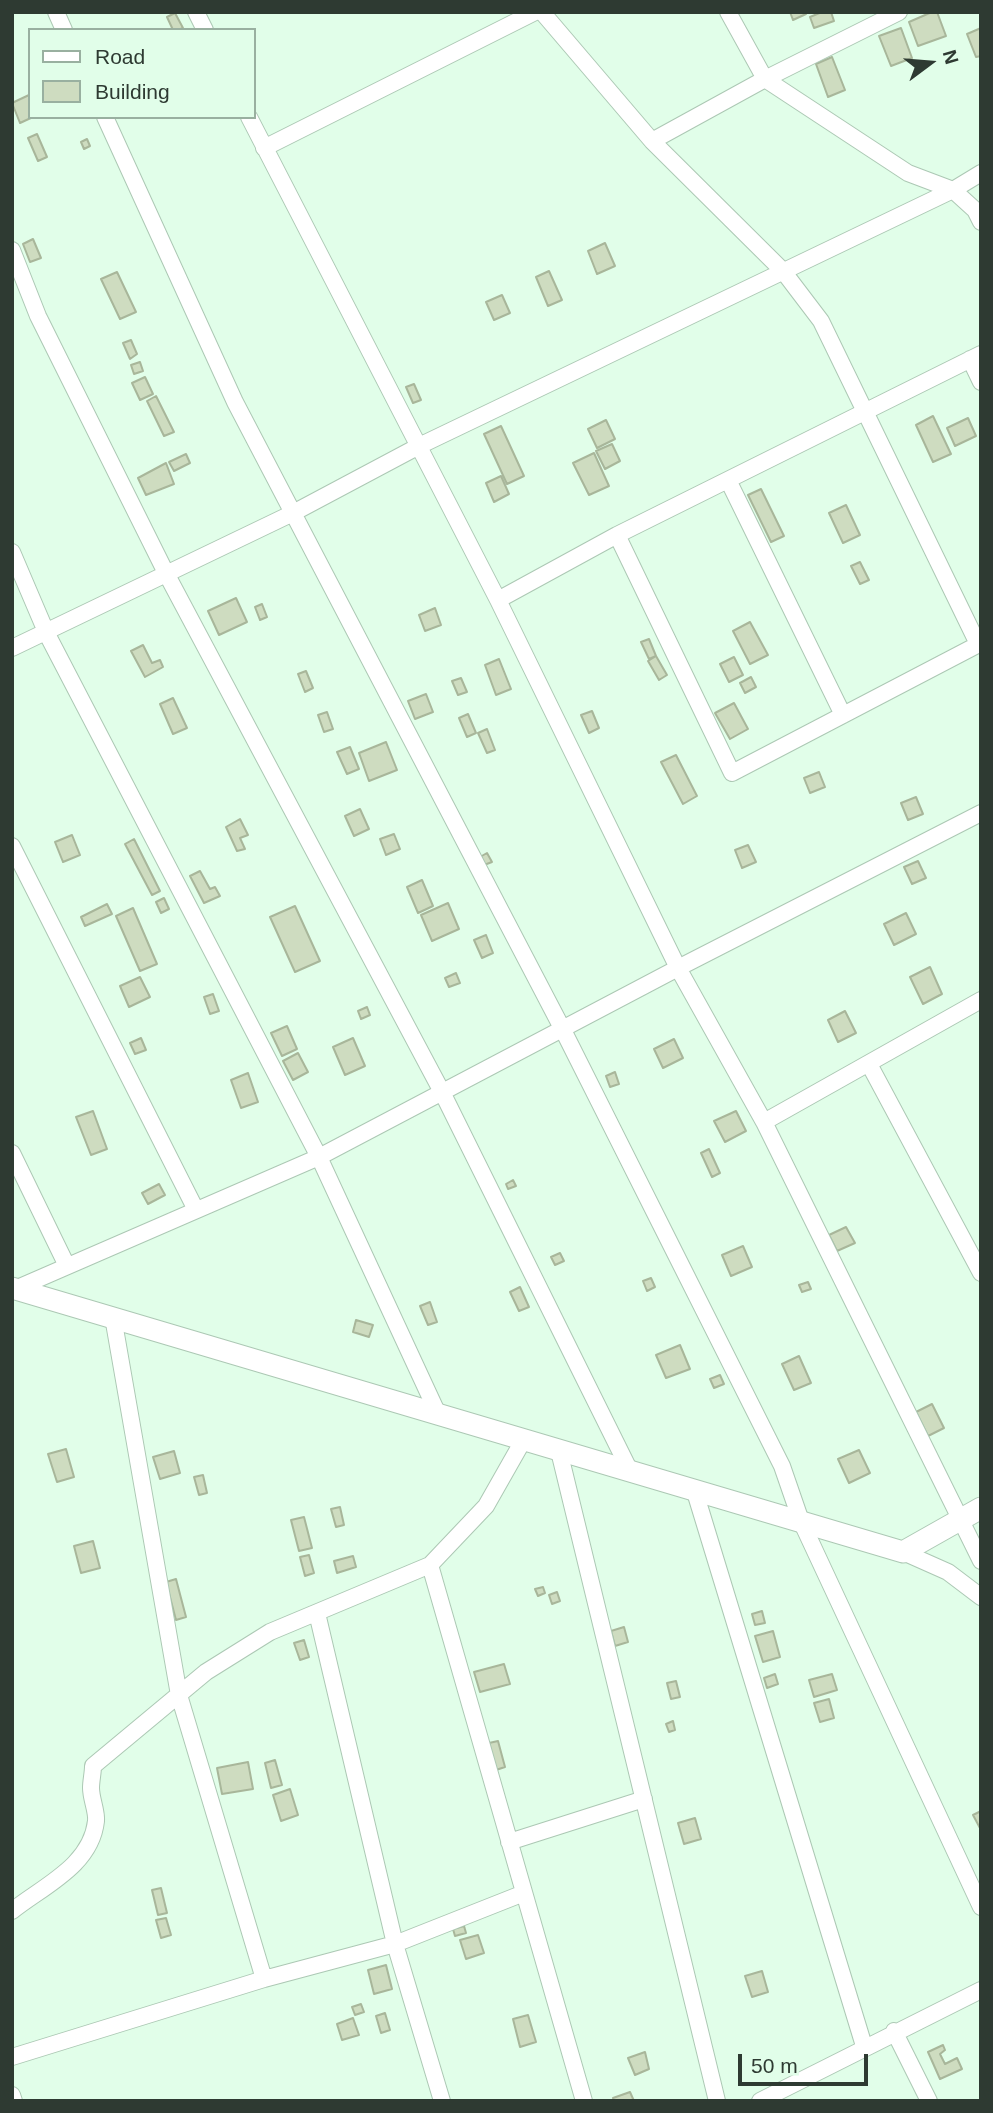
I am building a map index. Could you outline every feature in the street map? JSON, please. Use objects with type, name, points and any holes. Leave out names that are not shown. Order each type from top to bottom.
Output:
[{"type":"street","points":[[56,12],[63,28]]},
{"type":"street","points":[[196,12],[204,28]]},
{"type":"street","points":[[264,148],[536,12]]},
{"type":"street","points":[[542,12],[652,141],[783,271],[821,321],[980,644],[732,773],[617,535]]},
{"type":"street","points":[[728,12],[765,79],[908,173],[953,190],[975,210],[981,222]]},
{"type":"street","points":[[652,141],[765,79],[899,12]]},
{"type":"street","points":[[106,119],[234,402],[563,1030],[782,1466],[801,1521],[981,1908]]},
{"type":"street","points":[[249,119],[498,600],[678,968],[764,1122],[981,1561]]},
{"type":"street","points":[[12,648],[47,634],[293,513],[419,446],[953,190],[981,173]]},
{"type":"street","points":[[12,250],[38,316],[167,575],[442,1092],[629,1469]]},
{"type":"street","points":[[498,600],[617,535],[975,357],[981,382]]},
{"type":"street","points":[[728,480],[843,715]]},
{"type":"street","points":[[12,552],[47,634],[319,1157],[438,1414]]},
{"type":"street","points":[[14,1288],[319,1157],[678,968],[981,813]]},
{"type":"street","points":[[12,846],[196,1210]]},
{"type":"street","points":[[764,1122],[981,1000]]},
{"type":"street","points":[[869,1064],[981,1273]]},
{"type":"street","points":[[12,1153],[67,1266]]},
{"type":"street","points":[[14,1288],[903,1552],[948,1572],[981,1597]]},
{"type":"street","points":[[113,1317],[179,1695],[264,1979]]},
{"type":"street","points":[[12,1912],[39,1889],[72,1868],[89,1846],[96,1820],[91,1789],[93,1766],[206,1672],[270,1632],[430,1565],[486,1506],[524,1439]]},
{"type":"street","points":[[559,1451],[717,2101]]},
{"type":"street","points":[[695,1492],[864,2046]]},
{"type":"street","points":[[903,1552],[981,1507]]},
{"type":"street","points":[[430,1565],[583,2101]]},
{"type":"street","points":[[317,1613],[396,1944],[442,2101]]},
{"type":"street","points":[[509,1842],[644,1799]]},
{"type":"street","points":[[12,2057],[264,1979],[396,1944],[524,1893]]},
{"type":"street","points":[[760,2101],[864,2046],[981,1990]]},
{"type":"street","points":[[894,2031],[929,2101]]},
{"type":"street","points":[[12,2095],[14,2101]]},
{"type":"building","points":[[790,12],[805,12],[806,14],[793,20]]},
{"type":"building","points":[[831,12],[834,21],[814,28],[810,17]]},
{"type":"building","points":[[937,12],[946,36],[918,46],[909,22]]},
{"type":"building","points":[[175,13],[183,28],[172,28],[167,17]]},
{"type":"building","points":[[901,28],[912,58],[891,66],[879,36]]},
{"type":"building","points":[[981,28],[981,56],[976,57],[967,34]]},
{"type":"building","points":[[832,57],[845,90],[828,97],[816,64]]},
{"type":"building","points":[[28,95],[29,119],[20,123],[12,103]]},
{"type":"building","points":[[37,134],[47,157],[38,161],[28,138]]},
{"type":"building","points":[[87,139],[90,146],[84,149],[81,142]]},
{"type":"building","points":[[33,239],[41,258],[30,262],[23,244]]},
{"type":"building","points":[[605,243],[615,266],[597,274],[588,251]]},
{"type":"building","points":[[549,271],[562,300],[548,306],[536,277]]},
{"type":"building","points":[[117,272],[136,312],[120,319],[101,279]]},
{"type":"building","points":[[502,295],[510,313],[494,320],[486,302]]},
{"type":"building","points":[[131,340],[137,354],[130,359],[123,343]]},
{"type":"building","points":[[140,362],[143,371],[134,374],[131,365]]},
{"type":"building","points":[[145,377],[153,394],[140,400],[132,383]]},
{"type":"building","points":[[414,384],[421,400],[413,403],[406,387]]},
{"type":"building","points":[[156,396],[174,432],[164,436],[147,401]]},
{"type":"building","points":[[933,416],[951,454],[933,462],[916,425]]},
{"type":"building","points":[[968,418],[976,436],[955,446],[947,428]]},
{"type":"building","points":[[606,420],[615,439],[597,448],[588,429]]},
{"type":"building","points":[[501,426],[524,476],[507,484],[484,434]]},
{"type":"building","points":[[612,444],[620,461],[605,469],[596,451]]},
{"type":"building","points":[[594,453],[609,486],[589,495],[573,463]]},
{"type":"building","points":[[186,454],[190,463],[174,471],[169,462]]},
{"type":"building","points":[[166,463],[174,484],[146,495],[138,478]]},
{"type":"building","points":[[501,476],[509,494],[494,502],[486,483]]},
{"type":"building","points":[[761,489],[784,536],[771,542],[748,495]]},
{"type":"building","points":[[846,505],[860,535],[843,543],[829,513]]},
{"type":"building","points":[[860,562],[869,580],[860,584],[851,566]]},
{"type":"building","points":[[236,598],[247,622],[219,635],[208,611]]},
{"type":"building","points":[[262,604],[267,617],[260,620],[255,607]]},
{"type":"building","points":[[435,608],[441,625],[425,631],[419,615]]},
{"type":"building","points":[[750,622],[768,655],[750,664],[733,631]]},
{"type":"building","points":[[649,639],[656,656],[649,659],[641,642]]},
{"type":"building","points":[[143,645],[152,663],[160,660],[163,667],[145,677],[131,651]]},
{"type":"building","points":[[656,656],[667,675],[659,680],[648,661]]},
{"type":"building","points":[[734,657],[743,675],[729,682],[720,664]]},
{"type":"building","points":[[499,659],[511,689],[496,695],[485,665]]},
{"type":"building","points":[[306,671],[313,688],[305,692],[298,674]]},
{"type":"building","points":[[751,677],[756,687],[745,693],[740,683]]},
{"type":"building","points":[[461,678],[467,692],[458,695],[452,681]]},
{"type":"building","points":[[426,694],[433,712],[415,719],[408,701]]},
{"type":"building","points":[[173,698],[187,728],[173,734],[160,704]]},
{"type":"building","points":[[734,703],[748,729],[730,739],[715,713]]},
{"type":"building","points":[[592,711],[599,728],[589,733],[581,715]]},
{"type":"building","points":[[327,712],[333,729],[324,732],[318,715]]},
{"type":"building","points":[[468,714],[476,733],[467,737],[459,718]]},
{"type":"building","points":[[487,729],[495,750],[487,753],[478,733]]},
{"type":"building","points":[[386,742],[397,770],[369,781],[359,753]]},
{"type":"building","points":[[350,747],[359,769],[347,774],[337,752]]},
{"type":"building","points":[[676,755],[697,796],[683,804],[661,762]]},
{"type":"building","points":[[819,772],[825,787],[810,793],[804,778]]},
{"type":"building","points":[[916,797],[923,814],[908,820],[901,803]]},
{"type":"building","points":[[360,809],[369,829],[354,836],[345,816]]},
{"type":"building","points":[[240,819],[248,835],[240,838],[245,849],[237,851],[226,827]]},
{"type":"building","points":[[394,834],[400,849],[386,855],[380,839]]},
{"type":"building","points":[[72,835],[80,855],[63,862],[55,842]]},
{"type":"building","points":[[134,839],[160,891],[152,895],[125,844]]},
{"type":"building","points":[[748,845],[756,862],[742,868],[735,850]]},
{"type":"building","points":[[487,853],[492,862],[484,865],[480,857]]},
{"type":"building","points":[[918,861],[926,878],[912,884],[904,867]]},
{"type":"building","points":[[200,871],[210,889],[215,887],[220,896],[204,903],[190,876]]},
{"type":"building","points":[[422,880],[433,906],[418,913],[407,887]]},
{"type":"building","points":[[164,898],[169,909],[161,913],[156,902]]},
{"type":"building","points":[[448,903],[459,929],[432,941],[421,915]]},
{"type":"building","points":[[107,904],[112,914],[85,926],[81,917]]},
{"type":"building","points":[[295,906],[320,961],[295,972],[270,917]]},
{"type":"building","points":[[133,908],[157,964],[140,971],[116,916]]},
{"type":"building","points":[[906,913],[916,934],[894,945],[884,924]]},
{"type":"building","points":[[486,935],[493,953],[482,958],[474,940]]},
{"type":"building","points":[[930,967],[942,994],[923,1004],[910,977]]},
{"type":"building","points":[[456,973],[460,983],[449,987],[445,978]]},
{"type":"building","points":[[140,977],[150,997],[129,1007],[120,986]]},
{"type":"building","points":[[213,994],[219,1011],[210,1014],[204,997]]},
{"type":"building","points":[[367,1007],[370,1015],[361,1019],[358,1011]]},
{"type":"building","points":[[845,1011],[856,1033],[838,1042],[828,1020]]},
{"type":"building","points":[[287,1026],[297,1049],[282,1056],[271,1033]]},
{"type":"building","points":[[141,1038],[146,1050],[135,1054],[130,1043]]},
{"type":"building","points":[[353,1038],[365,1066],[345,1075],[333,1047]]},
{"type":"building","points":[[674,1039],[683,1058],[663,1068],[654,1049]]},
{"type":"building","points":[[298,1053],[308,1072],[293,1080],[283,1061]]},
{"type":"building","points":[[615,1072],[619,1084],[610,1087],[606,1076]]},
{"type":"building","points":[[248,1073],[258,1102],[241,1108],[231,1080]]},
{"type":"building","points":[[93,1111],[107,1149],[91,1155],[76,1117]]},
{"type":"building","points":[[736,1111],[746,1131],[725,1142],[714,1121]]},
{"type":"building","points":[[709,1149],[720,1173],[712,1177],[701,1153]]},
{"type":"building","points":[[513,1180],[516,1186],[508,1189],[506,1184]]},
{"type":"building","points":[[159,1184],[165,1195],[148,1204],[142,1193]]},
{"type":"building","points":[[846,1227],[855,1243],[837,1251],[829,1235]]},
{"type":"building","points":[[743,1246],[752,1267],[731,1276],[722,1255]]},
{"type":"building","points":[[560,1253],[564,1261],[555,1265],[551,1257]]},
{"type":"building","points":[[651,1278],[655,1287],[647,1291],[643,1281]]},
{"type":"building","points":[[808,1282],[811,1289],[802,1292],[799,1285]]},
{"type":"building","points":[[520,1287],[529,1307],[519,1311],[510,1292]]},
{"type":"building","points":[[430,1302],[437,1322],[428,1325],[420,1306]]},
{"type":"building","points":[[356,1320],[373,1325],[369,1337],[353,1332]]},
{"type":"building","points":[[680,1345],[690,1369],[666,1378],[656,1355]]},
{"type":"building","points":[[799,1356],[811,1383],[794,1390],[782,1364]]},
{"type":"building","points":[[720,1375],[724,1384],[714,1388],[710,1379]]},
{"type":"building","points":[[932,1404],[944,1428],[928,1436],[916,1412]]},
{"type":"building","points":[[66,1449],[74,1477],[57,1482],[48,1454]]},
{"type":"building","points":[[859,1450],[870,1473],[849,1483],[838,1459]]},
{"type":"building","points":[[174,1451],[180,1473],[160,1479],[153,1457]]},
{"type":"building","points":[[203,1475],[207,1493],[199,1495],[194,1477]]},
{"type":"building","points":[[340,1507],[344,1525],[336,1527],[331,1509]]},
{"type":"building","points":[[304,1517],[312,1548],[299,1551],[291,1520]]},
{"type":"building","points":[[93,1541],[100,1568],[81,1573],[74,1546]]},
{"type":"building","points":[[309,1555],[314,1573],[305,1576],[300,1557]]},
{"type":"building","points":[[353,1556],[356,1567],[337,1573],[334,1561]]},
{"type":"building","points":[[176,1579],[186,1617],[176,1620],[166,1582]]},
{"type":"building","points":[[543,1587],[545,1593],[538,1596],[535,1589]]},
{"type":"building","points":[[557,1592],[560,1601],[552,1604],[549,1595]]},
{"type":"building","points":[[762,1611],[765,1623],[755,1625],[752,1614]]},
{"type":"building","points":[[624,1627],[628,1642],[615,1646],[611,1631]]},
{"type":"building","points":[[773,1631],[780,1657],[763,1662],[755,1636]]},
{"type":"building","points":[[304,1640],[309,1657],[300,1660],[294,1643]]},
{"type":"building","points":[[504,1664],[510,1684],[480,1692],[474,1672]]},
{"type":"building","points":[[775,1674],[778,1684],[767,1688],[764,1678]]},
{"type":"building","points":[[832,1674],[837,1690],[814,1697],[809,1680]]},
{"type":"building","points":[[676,1681],[680,1697],[671,1699],[667,1683]]},
{"type":"building","points":[[829,1699],[834,1718],[820,1722],[814,1703]]},
{"type":"building","points":[[673,1721],[675,1730],[669,1732],[666,1724]]},
{"type":"building","points":[[498,1741],[505,1767],[496,1770],[489,1743]]},
{"type":"building","points":[[275,1760],[282,1785],[271,1788],[265,1763]]},
{"type":"building","points":[[248,1762],[253,1789],[222,1794],[217,1768]]},
{"type":"building","points":[[290,1789],[298,1815],[281,1821],[273,1795]]},
{"type":"building","points":[[981,1811],[981,1830],[973,1815]]},
{"type":"building","points":[[695,1818],[701,1839],[684,1844],[678,1823]]},
{"type":"building","points":[[161,1888],[167,1913],[158,1915],[152,1890]]},
{"type":"building","points":[[166,1918],[171,1935],[161,1938],[156,1920]]},
{"type":"building","points":[[464,1926],[466,1933],[455,1936],[453,1929]]},
{"type":"building","points":[[478,1935],[484,1953],[466,1959],[460,1940]]},
{"type":"building","points":[[386,1965],[392,1989],[374,1994],[368,1970]]},
{"type":"building","points":[[762,1971],[768,1992],[752,1997],[745,1976]]},
{"type":"building","points":[[361,2004],[364,2012],[355,2015],[352,2007]]},
{"type":"building","points":[[385,2013],[390,2030],[381,2033],[376,2016]]},
{"type":"building","points":[[528,2015],[536,2042],[520,2047],[513,2019]]},
{"type":"building","points":[[353,2018],[359,2035],[342,2040],[337,2024]]},
{"type":"building","points":[[943,2045],[945,2050],[940,2054],[945,2064],[957,2058],[962,2069],[940,2079],[928,2052]]},
{"type":"building","points":[[645,2052],[649,2069],[635,2075],[628,2058]]},
{"type":"building","points":[[630,2092],[634,2101],[614,2101],[613,2098]]}]
